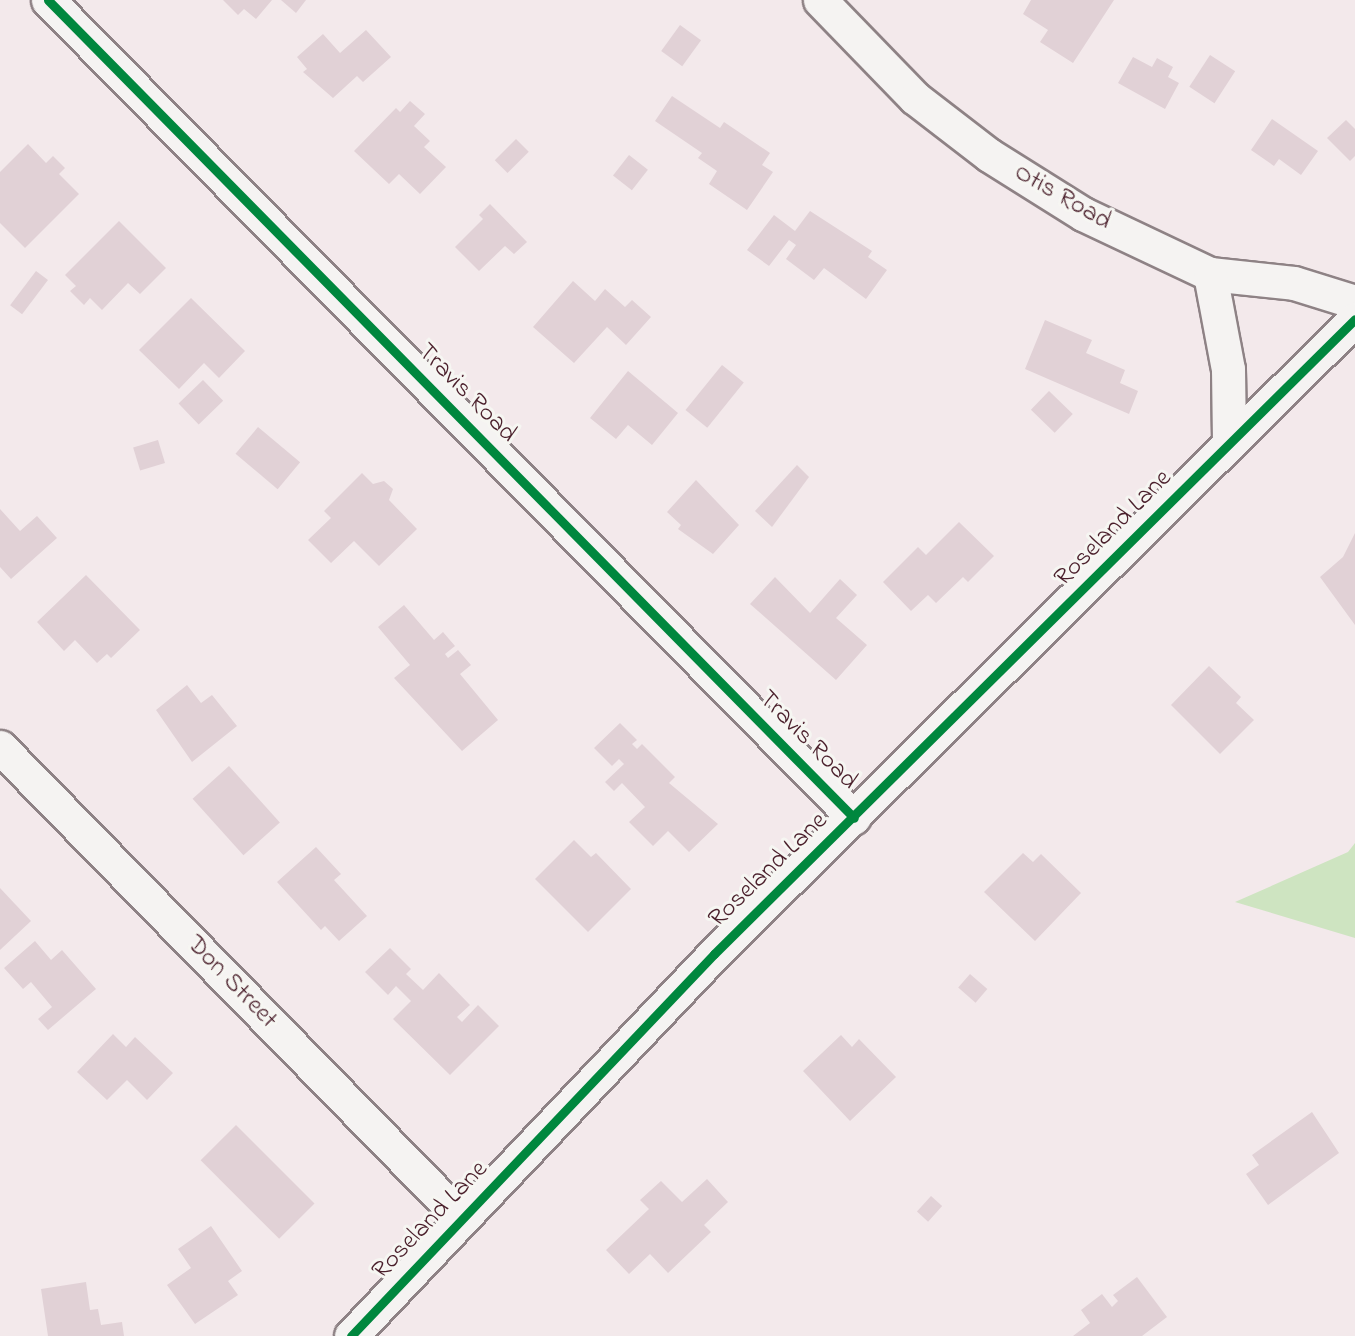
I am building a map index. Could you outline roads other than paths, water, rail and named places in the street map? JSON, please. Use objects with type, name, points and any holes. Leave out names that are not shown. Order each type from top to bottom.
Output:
[{"type":"street","name":"Travis Road","points":[[48,0],[854,818]]},
{"type":"street","name":"Otis Road","points":[[820,0],[915,98],[989,155],[1083,214],[1210,274],[1294,283],[1355,302]]},
{"type":"street","points":[[1210,274],[1228,369],[1229,444]]},
{"type":"street","name":"Roseland Lane","points":[[351,1336],[714,954],[854,818],[1355,318]]},
{"type":"street","name":"Don Street","points":[[0,747],[462,1219]]}]
